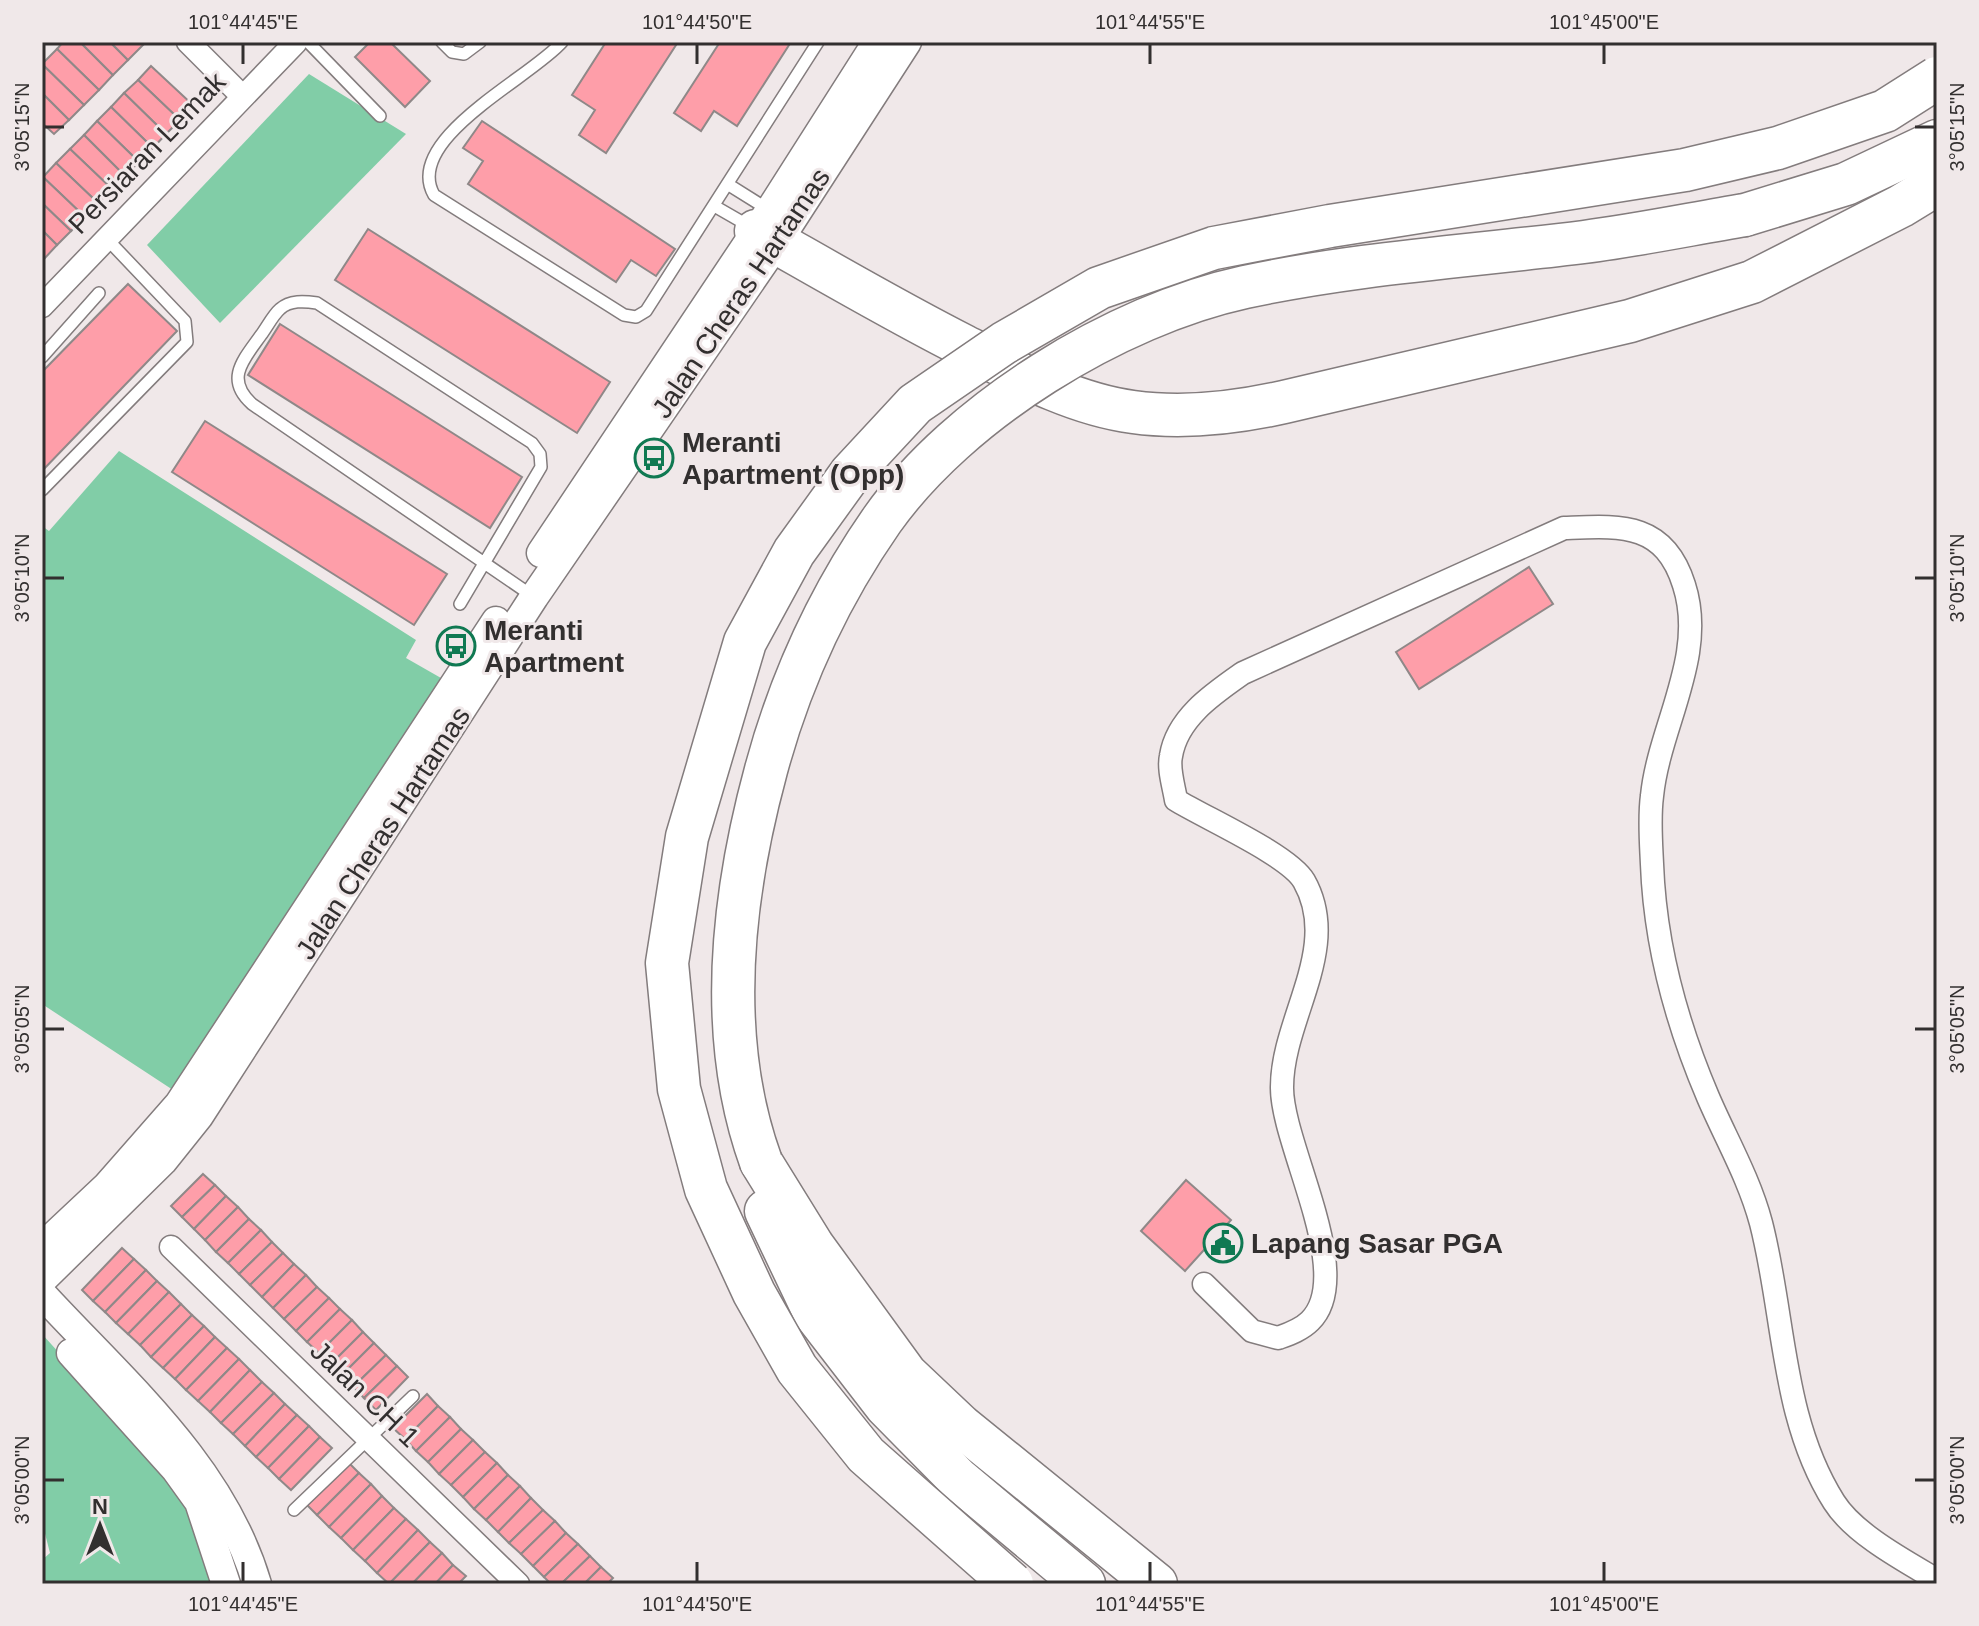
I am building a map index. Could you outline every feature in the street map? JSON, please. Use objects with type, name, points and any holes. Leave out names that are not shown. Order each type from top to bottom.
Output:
[{"type":"highway","points":[[1012,1584],[866,1455],[797,1369],[754,1293],[706,1189],[679,1089],[667,963],[687,837],[745,642],[794,552],[851,473],[915,404],[1004,343],[1099,288],[1214,248],[1330,226],[1685,170],[1778,148],[1885,111],[1937,78]]},
{"type":"highway","points":[[1156,1584],[961,1426],[906,1374],[813,1246],[761,1162],[745,1119],[738,1066],[733,949],[754,815],[782,711],[827,612],[884,518],[962,433],[1055,364],[1150,317],[1242,288],[1350,270],[1590,241],[1745,215],[1846,184],[1937,141]]},
{"type":"highway","points":[[773,226],[905,316],[1011,371],[1074,398],[1133,412],[1186,415],[1240,412],[1630,321],[1752,282],[1901,206],[1937,184]]},
{"type":"highway","points":[[761,1162],[765,1209],[815,1314],[877,1394],[958,1479],[1084,1584]]},
{"type":"street","points":[[188,42],[242,96]]},
{"type":"street","name":"Persiaran Lemak","points":[[42,306],[296,42]]},
{"type":"street","name":"Jalan Cheras Hartamas","points":[[773,226],[877,42]]},
{"type":"street","name":"Jalan Cheras Hartamas","points":[[42,1280],[115,1193],[336,886],[527,591],[773,226],[907,42]]},
{"type":"street","points":[[1204,1284],[1252,1331],[1278,1338],[1312,1320],[1320,1302],[1325,1273],[1319,1228],[1292,1140],[1282,1087],[1296,1018],[1317,949],[1315,907],[1303,878],[1262,847],[1176,800],[1170,758],[1179,732],[1205,699],[1243,673],[1564,528],[1616,526],[1647,532],[1668,555],[1683,582],[1691,639],[1652,795],[1652,867],[1670,995],[1689,1051],[1741,1166],[1760,1219],[1777,1292],[1794,1408],[1814,1464],[1836,1505],[1886,1549],[1937,1580]]},
{"type":"street","name":"Jalan Cheras Hartamas","points":[[42,1247],[69,1221],[115,1193]]},
{"type":"street","points":[[42,1229],[69,1221]]},
{"type":"street","name":"Jalan CH 1","points":[[171,1247],[518,1584]]},
{"type":"street","points":[[42,1294],[196,1459],[246,1545],[257,1584]]},
{"type":"street","points":[[42,1321],[176,1470],[199,1502],[226,1584]]},
{"type":"lane","points":[[308,42],[380,116]]},
{"type":"lane","points":[[442,42],[452,52],[464,54],[480,42]]},
{"type":"lane","points":[[562,42],[548,58],[469,112],[428,165],[427,182],[434,195],[624,315],[636,317],[646,311],[716,207],[818,42]]},
{"type":"lane","points":[[729,185],[773,226]]},
{"type":"lane","points":[[716,207],[773,226]]},
{"type":"lane","points":[[42,490],[187,342],[185,321],[107,239]]},
{"type":"lane","points":[[42,357],[99,293]]},
{"type":"lane","points":[[460,604],[486,563],[541,467],[540,454],[532,443],[317,303],[299,301],[280,308],[237,369],[242,396],[486,563],[527,591]]},
{"type":"lane","points":[[294,1510],[413,1396]]},
{"type":"green space","points":[[309,74],[406,134],[220,323],[147,245]]},
{"type":"green space","points":[[119,451],[416,640],[406,658],[441,678],[173,1090],[42,1004],[42,526],[49,531]]},
{"type":"green space","points":[[42,1334],[165,1470],[208,1552],[219,1584],[42,1584],[42,1560],[50,1553],[42,1522]]},
{"type":"building","points":[[63,42],[80,42],[113,75],[99,90],[57,49]]},
{"type":"building","points":[[80,42],[110,42],[128,60],[113,75]]},
{"type":"building","points":[[110,42],[140,42],[143,45],[128,60]]},
{"type":"building","points":[[370,42],[390,42],[430,81],[405,107],[355,57]]},
{"type":"building","points":[[606,42],[678,42],[606,153],[579,135],[595,110],[572,95]]},
{"type":"building","points":[[720,42],[791,42],[737,126],[714,111],[701,131],[674,113]]},
{"type":"building","points":[[57,49],[99,90],[84,105],[42,64]]},
{"type":"building","points":[[42,64],[84,105],[69,120],[42,93]]},
{"type":"building","points":[[151,66],[194,106],[180,120],[138,80]]},
{"type":"building","points":[[138,80],[180,120],[166,134],[124,93]]},
{"type":"building","points":[[42,93],[69,120],[54,134],[42,123]]},
{"type":"building","points":[[124,93],[166,134],[153,148],[111,107]]},
{"type":"building","points":[[111,107],[153,148],[139,162],[97,121]]},
{"type":"building","points":[[97,121],[139,162],[125,176],[84,135]]},
{"type":"building","points":[[482,121],[675,249],[656,276],[631,260],[616,282],[468,184],[483,161],[463,148]]},
{"type":"building","points":[[84,135],[125,176],[112,189],[70,149]]},
{"type":"building","points":[[70,149],[112,189],[98,203],[56,163]]},
{"type":"building","points":[[56,163],[98,203],[85,217],[43,177]]},
{"type":"building","points":[[43,177],[85,217],[71,231],[42,203]]},
{"type":"building","points":[[42,203],[71,231],[57,245],[42,230]]},
{"type":"building","points":[[368,229],[610,382],[577,433],[335,280]]},
{"type":"building","points":[[42,230],[57,245],[44,259],[42,257]]},
{"type":"building","points":[[128,284],[177,331],[42,471],[42,372]]},
{"type":"building","points":[[280,324],[522,477],[490,528],[248,375]]},
{"type":"building","points":[[205,421],[447,574],[414,625],[172,472]]},
{"type":"building","points":[[1529,567],[1553,604],[1419,689],[1396,652]]},
{"type":"building","points":[[203,1174],[215,1185],[182,1217],[171,1206]]},
{"type":"building","points":[[1186,1180],[1231,1220],[1185,1271],[1141,1231]]},
{"type":"building","points":[[215,1185],[226,1196],[194,1229],[182,1217]]},
{"type":"building","points":[[226,1196],[238,1207],[205,1240],[194,1229]]},
{"type":"building","points":[[238,1207],[249,1219],[216,1252],[205,1240]]},
{"type":"building","points":[[249,1219],[261,1230],[228,1263],[216,1252]]},
{"type":"building","points":[[261,1230],[272,1242],[239,1274],[228,1263]]},
{"type":"building","points":[[272,1242],[283,1253],[250,1285],[239,1274]]},
{"type":"building","points":[[122,1248],[134,1259],[93,1301],[82,1290]]},
{"type":"building","points":[[283,1253],[294,1264],[262,1297],[250,1285]]},
{"type":"building","points":[[134,1259],[146,1270],[105,1312],[93,1301]]},
{"type":"building","points":[[294,1264],[306,1275],[273,1308],[262,1297]]},
{"type":"building","points":[[146,1270],[157,1281],[116,1323],[105,1312]]},
{"type":"building","points":[[306,1275],[317,1287],[284,1319],[273,1308]]},
{"type":"building","points":[[157,1281],[169,1292],[128,1334],[116,1323]]},
{"type":"building","points":[[317,1287],[329,1298],[296,1331],[284,1319]]},
{"type":"building","points":[[169,1292],[181,1304],[140,1345],[128,1334]]},
{"type":"building","points":[[329,1298],[340,1309],[307,1342],[296,1331]]},
{"type":"building","points":[[181,1304],[192,1315],[151,1357],[140,1345]]},
{"type":"building","points":[[340,1309],[352,1320],[319,1353],[307,1342]]},
{"type":"building","points":[[192,1315],[204,1326],[163,1368],[151,1357]]},
{"type":"building","points":[[352,1320],[363,1332],[330,1365],[319,1353]]},
{"type":"building","points":[[204,1326],[215,1337],[175,1379],[163,1368]]},
{"type":"building","points":[[363,1332],[374,1343],[341,1376],[330,1365]]},
{"type":"building","points":[[215,1337],[227,1348],[186,1390],[175,1379]]},
{"type":"building","points":[[374,1343],[386,1355],[353,1387],[341,1376]]},
{"type":"building","points":[[227,1348],[239,1359],[198,1401],[186,1390]]},
{"type":"building","points":[[386,1355],[397,1366],[364,1398],[353,1387]]},
{"type":"building","points":[[239,1359],[250,1370],[210,1412],[198,1401]]},
{"type":"building","points":[[397,1366],[408,1377],[376,1410],[364,1398]]},
{"type":"building","points":[[250,1370],[262,1382],[221,1423],[210,1412]]},
{"type":"building","points":[[262,1382],[274,1393],[233,1434],[221,1423]]},
{"type":"building","points":[[274,1393],[285,1404],[245,1446],[233,1434]]},
{"type":"building","points":[[427,1394],[438,1406],[405,1439],[393,1428]]},
{"type":"building","points":[[285,1404],[297,1415],[256,1457],[245,1446]]},
{"type":"building","points":[[438,1406],[450,1417],[416,1451],[405,1439]]},
{"type":"building","points":[[297,1415],[309,1426],[268,1468],[256,1457]]},
{"type":"building","points":[[450,1417],[461,1429],[428,1462],[416,1451]]},
{"type":"building","points":[[309,1426],[320,1437],[279,1479],[268,1468]]},
{"type":"building","points":[[461,1429],[473,1440],[439,1474],[428,1462]]},
{"type":"building","points":[[320,1437],[332,1448],[291,1490],[279,1479]]},
{"type":"building","points":[[473,1440],[485,1452],[451,1485],[439,1474]]},
{"type":"building","points":[[485,1452],[497,1463],[463,1497],[451,1485]]},
{"type":"building","points":[[347,1461],[359,1473],[317,1515],[306,1504]]},
{"type":"building","points":[[497,1463],[508,1475],[474,1509],[463,1497]]},
{"type":"building","points":[[359,1473],[371,1484],[329,1527],[317,1515]]},
{"type":"building","points":[[508,1475],[520,1486],[486,1520],[474,1509]]},
{"type":"building","points":[[371,1484],[382,1496],[341,1538],[329,1527]]},
{"type":"building","points":[[520,1486],[531,1498],[498,1532],[486,1520]]},
{"type":"building","points":[[382,1496],[394,1508],[353,1550],[341,1538]]},
{"type":"building","points":[[531,1498],[543,1510],[509,1543],[498,1532]]},
{"type":"building","points":[[394,1508],[406,1519],[365,1561],[353,1550]]},
{"type":"building","points":[[543,1510],[555,1521],[521,1554],[509,1543]]},
{"type":"building","points":[[406,1519],[418,1530],[377,1573],[365,1561]]},
{"type":"building","points":[[555,1521],[566,1533],[533,1566],[521,1554]]},
{"type":"building","points":[[418,1530],[430,1542],[389,1584],[377,1573]]},
{"type":"building","points":[[566,1533],[578,1544],[544,1577],[533,1566]]},
{"type":"building","points":[[430,1542],[442,1553],[412,1584],[389,1584]]},
{"type":"building","points":[[578,1544],[590,1556],[561,1584],[551,1584],[544,1577]]},
{"type":"building","points":[[442,1553],[453,1565],[435,1584],[412,1584]]},
{"type":"building","points":[[590,1556],[601,1567],[584,1584],[561,1584]]},
{"type":"building","points":[[453,1565],[466,1576],[458,1584],[435,1584]]},
{"type":"building","points":[[601,1567],[613,1578],[607,1584],[584,1584]]},
{"type":"place","name":"Meranti Apartment (Opp)","points":[[654,458]]},
{"type":"place","name":"Meranti Apartment","points":[[456,646]]},
{"type":"place","name":"Lapang Sasar PGA","points":[[1223,1243]]}]
